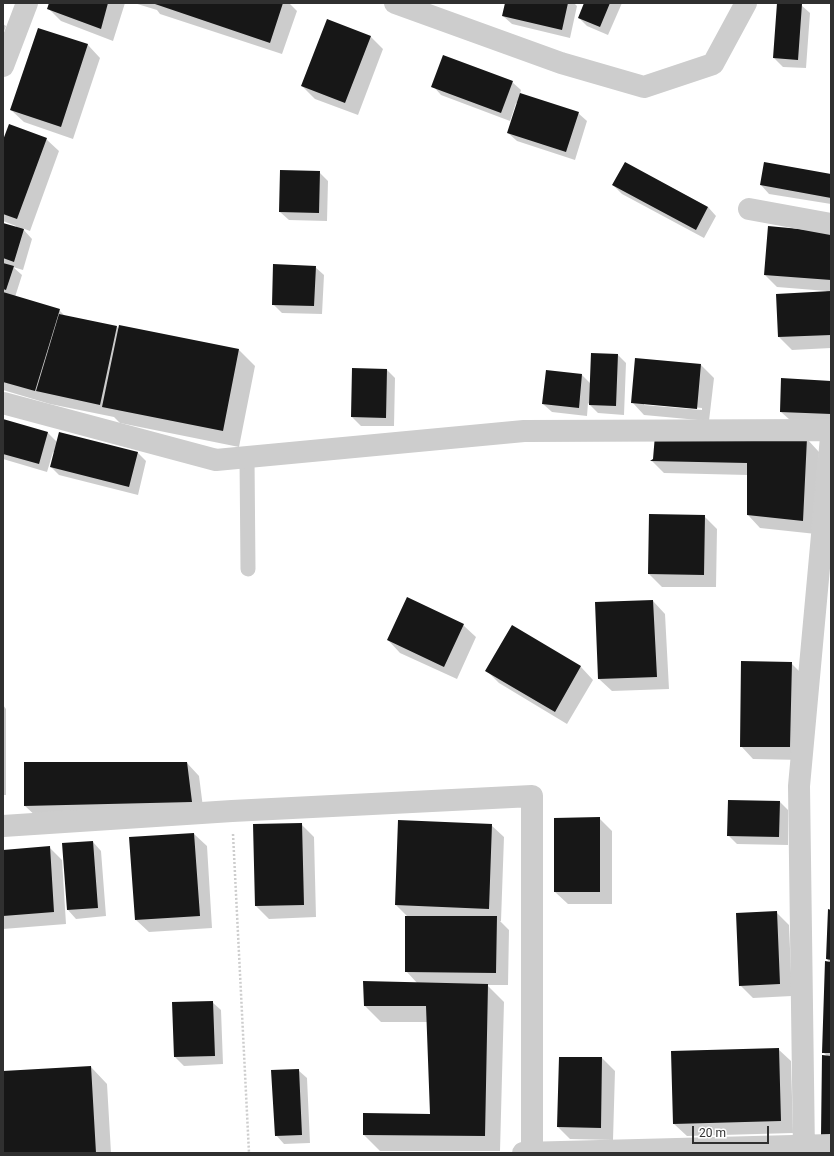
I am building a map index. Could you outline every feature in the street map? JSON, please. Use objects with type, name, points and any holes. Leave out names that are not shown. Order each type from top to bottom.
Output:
[{"type":"street","points":[[3,66],[27,3]]},
{"type":"street","points":[[395,3],[561,63],[644,87],[713,64],[746,3]]},
{"type":"street","points":[[748,209],[831,224]]},
{"type":"street","points":[[3,403],[216,460],[524,431],[831,430]]},
{"type":"street","points":[[804,1150],[799,786],[831,437]]},
{"type":"street","points":[[3,826],[232,811],[532,796],[532,1153]]},
{"type":"street","points":[[524,1153],[804,1150],[831,1145]]},
{"type":"lane","points":[[247,458],[248,569]]},
{"type":"path","points":[[232,811],[249,1153]]},
{"type":"building","points":[[49,3],[108,3],[101,29],[47,9]]},
{"type":"building","points":[[152,3],[283,3],[270,43]]},
{"type":"building","points":[[505,3],[568,3],[562,30],[502,16]]},
{"type":"building","points":[[584,3],[610,3],[600,27],[578,18]]},
{"type":"building","points":[[777,3],[802,4],[798,60],[773,58]]},
{"type":"building","points":[[327,19],[371,36],[345,103],[301,86]]},
{"type":"building","points":[[38,28],[88,44],[61,127],[10,110]]},
{"type":"building","points":[[443,55],[513,81],[501,113],[431,87]]},
{"type":"building","points":[[520,93],[579,112],[566,152],[507,133]]},
{"type":"building","points":[[9,124],[47,138],[17,219],[3,214],[3,140]]},
{"type":"building","points":[[625,162],[708,207],[696,230],[612,185]]},
{"type":"building","points":[[764,162],[831,174],[831,198],[760,185]]},
{"type":"building","points":[[280,170],[320,171],[319,213],[279,212]]},
{"type":"building","points":[[3,223],[24,229],[14,262],[3,258]]},
{"type":"building","points":[[768,226],[831,232],[831,280],[764,275]]},
{"type":"building","points":[[3,263],[14,266],[6,290],[3,289]]},
{"type":"building","points":[[273,264],[316,266],[314,306],[272,305]]},
{"type":"building","points":[[831,291],[831,335],[778,337],[776,294]]},
{"type":"building","points":[[3,292],[60,309],[35,391],[3,382]]},
{"type":"building","points":[[59,314],[117,326],[100,405],[36,391]]},
{"type":"building","points":[[119,325],[239,349],[223,431],[102,407]]},
{"type":"building","points":[[591,353],[618,354],[616,406],[589,405]]},
{"type":"building","points":[[635,358],[701,364],[697,409],[631,403]]},
{"type":"building","points":[[352,368],[387,369],[386,418],[351,417]]},
{"type":"building","points":[[546,370],[582,374],[579,408],[542,404]]},
{"type":"building","points":[[781,378],[831,381],[831,414],[780,412]]},
{"type":"building","points":[[3,419],[48,432],[39,464],[3,454]]},
{"type":"building","points":[[59,432],[138,452],[129,487],[50,467]]},
{"type":"building","points":[[655,435],[807,438],[803,521],[747,515],[747,463],[650,461],[653,459]]},
{"type":"building","points":[[649,514],[705,515],[704,575],[648,574]]},
{"type":"building","points":[[407,597],[464,624],[444,667],[387,640]]},
{"type":"building","points":[[653,600],[657,677],[598,679],[595,602]]},
{"type":"building","points":[[512,625],[581,666],[555,712],[485,671]]},
{"type":"building","points":[[741,661],[792,662],[790,747],[740,747]]},
{"type":"building","points":[[24,762],[187,762],[192,802],[24,806]]},
{"type":"building","points":[[728,800],[780,801],[779,837],[727,836]]},
{"type":"building","points":[[600,817],[600,892],[554,892],[554,818]]},
{"type":"building","points":[[398,820],[492,824],[489,909],[395,905]]},
{"type":"building","points":[[302,823],[304,905],[255,906],[253,824]]},
{"type":"building","points":[[194,833],[200,916],[135,920],[129,837]]},
{"type":"building","points":[[93,841],[98,908],[67,910],[62,843]]},
{"type":"building","points":[[50,846],[54,912],[3,916],[3,850]]},
{"type":"building","points":[[828,909],[831,910],[831,960],[826,959]]},
{"type":"building","points":[[777,911],[780,984],[739,986],[736,913]]},
{"type":"building","points":[[405,916],[497,916],[496,973],[405,972]]},
{"type":"building","points":[[825,961],[831,962],[831,1053],[822,1053]]},
{"type":"building","points":[[363,981],[488,984],[485,1136],[363,1135],[363,1113],[430,1114],[426,1006],[364,1006]]},
{"type":"building","points":[[213,1001],[215,1056],[174,1057],[172,1002]]},
{"type":"building","points":[[779,1048],[781,1121],[673,1124],[671,1051]]},
{"type":"building","points":[[822,1055],[831,1056],[831,1136],[821,1136]]},
{"type":"building","points":[[559,1057],[602,1057],[601,1128],[557,1127]]},
{"type":"building","points":[[91,1066],[96,1153],[3,1153],[3,1071]]},
{"type":"building","points":[[299,1069],[302,1135],[275,1136],[271,1070]]}]
